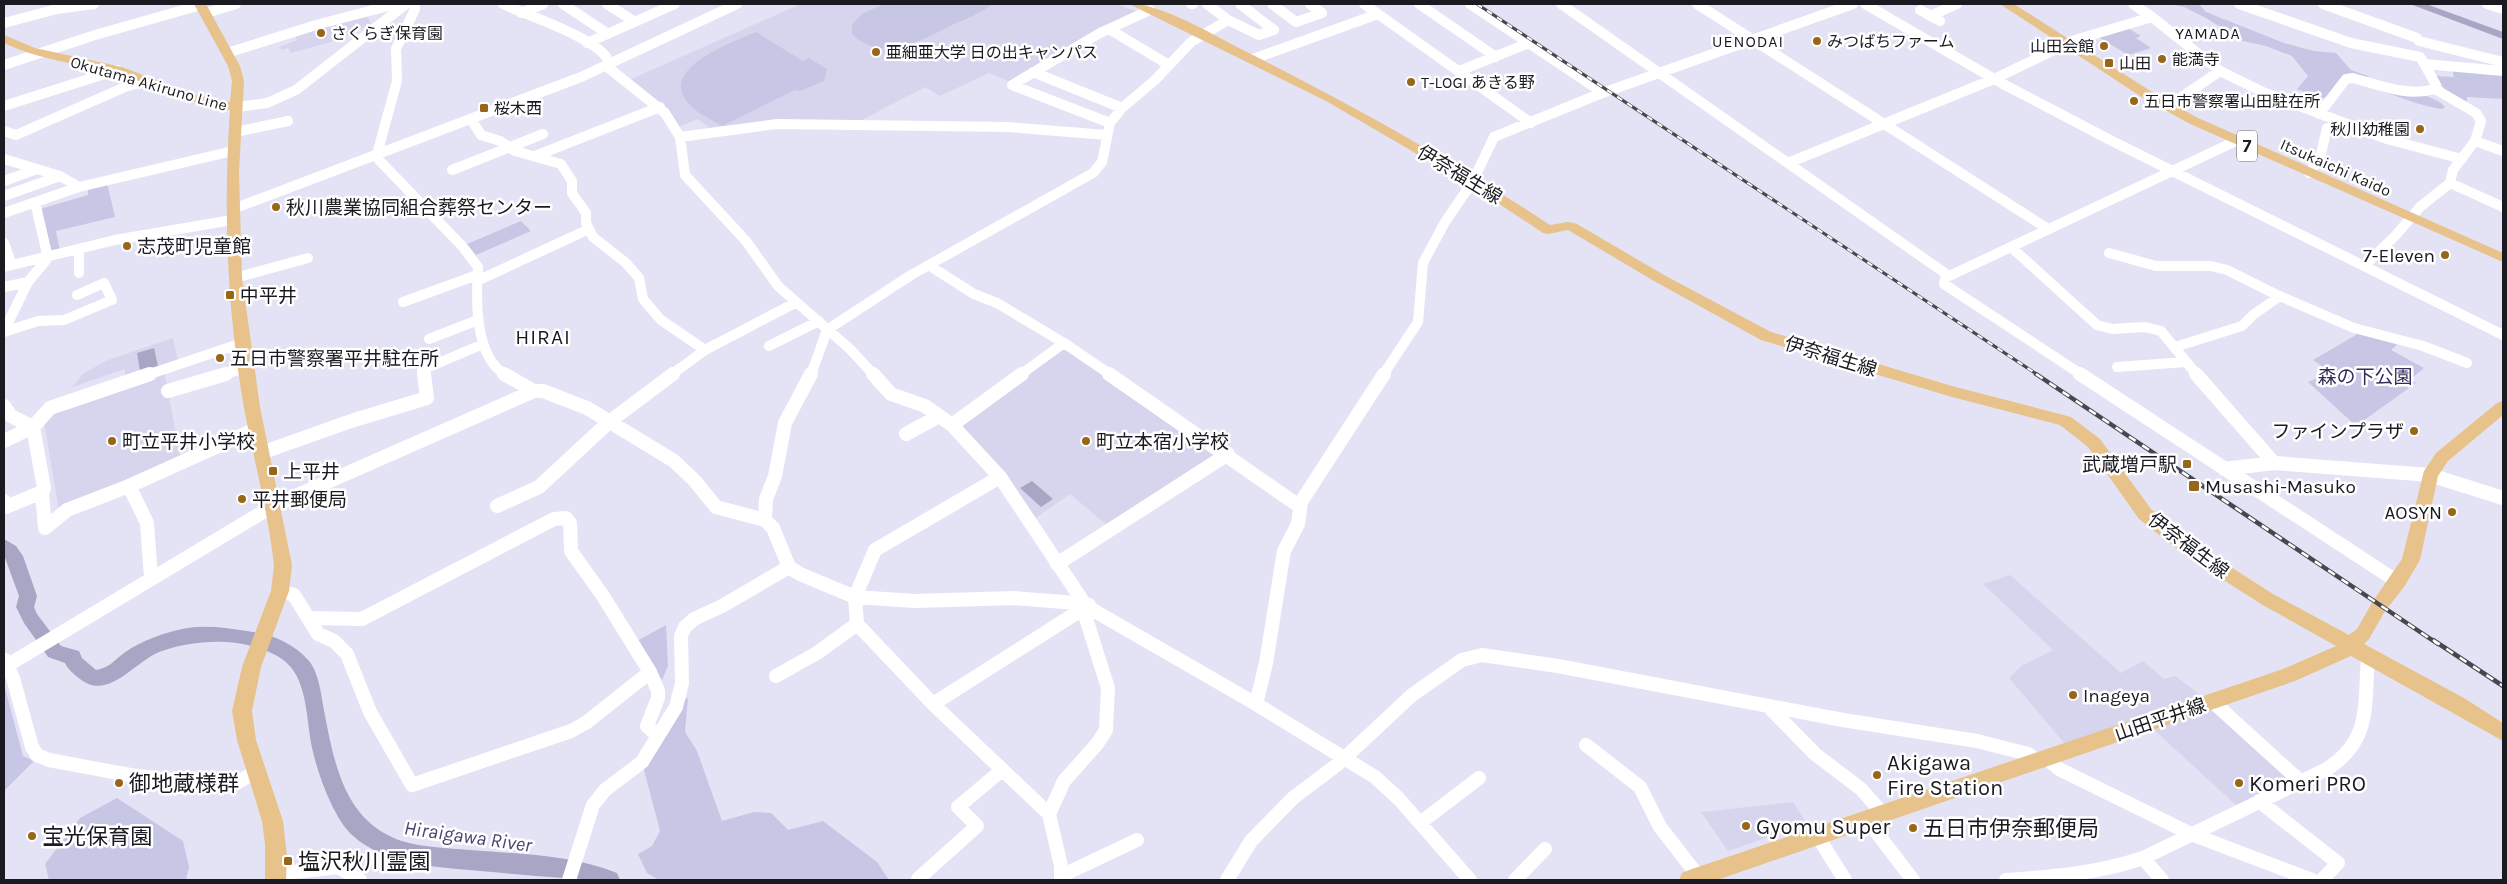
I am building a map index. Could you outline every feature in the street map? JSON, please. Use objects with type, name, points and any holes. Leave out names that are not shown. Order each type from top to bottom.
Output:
[{"type":"main road","name":"伊奈福生線","points":[[1135,4],[1203,34],[1330,98],[1473,181],[1548,230],[1568,226],[1658,278],[1766,336],[1943,388],[2065,421],[2090,440],[2129,495],[2167,533],[2223,572],[2368,657],[2457,704],[2503,733]]},
{"type":"main road","name":"Itsukaichi Kaido","points":[[2006,4],[2072,43],[2167,107],[2309,173],[2503,258]]},
{"type":"main road","name":"Okutama Akiruno Line","points":[[202,7],[227,53],[238,80],[233,215],[235,278],[242,343],[256,429],[282,558],[280,592],[252,669],[242,709],[246,739],[257,771]]},
{"type":"main road","name":"Okutama Akiruno Line","points":[[4,39],[41,53],[117,70],[218,105],[237,107]]},
{"type":"main road","name":"山田平井線","points":[[1694,878],[2321,664],[2351,647],[2363,634],[2380,604],[2398,582],[2411,560],[2430,476],[2442,457],[2503,407]]},
{"type":"main road","points":[[257,771],[274,826],[276,877]]},
{"type":"street","points":[[4,23],[57,8],[94,4]]},
{"type":"street","points":[[4,65],[95,34],[202,7],[236,4]]},
{"type":"street","points":[[227,53],[316,25],[396,4]]},
{"type":"street","points":[[237,107],[248,108],[271,101],[297,88],[406,4]]},
{"type":"street","points":[[414,4],[415,10],[396,49],[397,81],[377,154],[378,160],[462,246],[478,266],[478,320],[483,344],[499,371],[534,391],[570,400],[674,461],[716,507],[765,520],[773,528],[790,567],[800,574],[855,597],[915,601],[1014,598],[1089,605],[1345,757],[1374,777],[1399,798],[1467,879]]},
{"type":"street","points":[[503,4],[587,43],[608,59],[610,69],[660,107],[680,137],[685,175],[746,241],[778,286],[854,354],[891,394],[925,406],[952,425],[1000,476],[1057,564],[1089,605]]},
{"type":"street","points":[[521,13],[543,4]]},
{"type":"street","points":[[563,4],[608,34]]},
{"type":"street","points":[[607,4],[635,22]]},
{"type":"street","points":[[650,4],[660,10]]},
{"type":"street","points":[[587,43],[675,4]]},
{"type":"street","points":[[4,243],[8,266],[48,258],[115,240],[233,215],[377,154],[609,65],[737,4]]},
{"type":"street","points":[[1207,4],[1228,20],[1259,35],[1274,30],[1240,4]]},
{"type":"street","points":[[1272,4],[1296,22],[1322,12],[1310,4]]},
{"type":"street","points":[[1364,4],[1531,123]]},
{"type":"street","points":[[1419,4],[1496,56]]},
{"type":"street","points":[[1470,4],[1599,90],[1599,94]]},
{"type":"street","points":[[1561,4],[1949,276]]},
{"type":"street","points":[[1697,4],[2048,230]]},
{"type":"street","points":[[1256,704],[1266,663],[1284,551],[1298,524],[1299,506],[1418,322],[1423,263],[1445,222],[1473,181],[1494,137],[1599,94],[1660,74],[1852,4]]},
{"type":"street","points":[[1865,4],[1994,79],[2170,171],[2503,335]]},
{"type":"street","points":[[1930,16],[1957,4]]},
{"type":"street","points":[[2133,4],[2220,71],[2265,93],[2387,139],[2462,159]]},
{"type":"street","points":[[2239,4],[2312,31],[2422,60],[2503,71]]},
{"type":"street","points":[[2323,4],[2417,38],[2419,41],[2503,62]]},
{"type":"street","points":[[2487,4],[2503,9]]},
{"type":"street","points":[[1110,123],[1012,85],[1109,29],[1150,10]]},
{"type":"street","points":[[1920,10],[1940,21]]},
{"type":"street","points":[[1253,59],[1378,14]]},
{"type":"street","points":[[1788,163],[1994,79],[2075,40],[2152,17]]},
{"type":"street","points":[[770,346],[823,325],[930,266],[1030,206],[1093,174],[1102,162],[1110,123],[1122,108],[1155,80],[1191,42],[1228,20]]},
{"type":"street","points":[[1109,29],[1169,65]]},
{"type":"street","points":[[2419,41],[2422,60],[2436,85],[2435,89]]},
{"type":"street","points":[[1459,71],[1529,43]]},
{"type":"street","points":[[4,106],[117,70]]},
{"type":"street","points":[[2167,107],[2214,73],[2220,71]]},
{"type":"street","points":[[1033,72],[1122,108]]},
{"type":"street","points":[[2319,114],[2346,79],[2417,91],[2435,89],[2480,116],[2481,120],[2475,141],[2453,170],[2450,183],[2420,207],[2364,266]]},
{"type":"street","points":[[4,131],[16,135],[125,86],[148,80]]},
{"type":"street","points":[[535,156],[660,107]]},
{"type":"street","points":[[471,119],[481,135],[500,141],[509,147],[559,163],[572,181],[572,192],[586,213],[586,223],[593,237],[626,263],[639,278],[643,298],[661,320],[705,350]]},
{"type":"street","points":[[235,132],[288,122]]},
{"type":"street","points":[[680,137],[777,124],[1008,127],[1107,135]]},
{"type":"street","points":[[2309,173],[2320,158],[2327,128]]},
{"type":"street","points":[[452,170],[543,134]]},
{"type":"street","points":[[2236,140],[1949,276],[1945,278],[1944,284],[2398,582]]},
{"type":"street","points":[[2475,141],[2503,151]]},
{"type":"street","points":[[4,214],[79,187],[234,151]]},
{"type":"street","points":[[4,159],[60,176],[79,187]]},
{"type":"street","points":[[4,181],[37,169]]},
{"type":"street","points":[[4,196],[60,176]]},
{"type":"street","points":[[2450,183],[2503,208]]},
{"type":"street","points":[[35,202],[48,258]]},
{"type":"street","points":[[403,302],[477,278],[589,229]]},
{"type":"street","points":[[2011,247],[2097,325],[2108,330],[2148,326],[2161,331],[2227,412],[2274,464]]},
{"type":"street","points":[[79,249],[79,273]]},
{"type":"street","points":[[2109,253],[2156,266],[2211,266],[2227,270],[2280,296],[2354,328],[2423,346],[2467,363]]},
{"type":"street","points":[[4,332],[28,282],[48,258]]},
{"type":"street","points":[[235,278],[300,258]]},
{"type":"street","points":[[930,266],[974,294],[997,303],[1064,343],[1228,454],[1299,506]]},
{"type":"street","points":[[4,288],[28,282]]},
{"type":"street","points":[[4,332],[38,321],[64,320],[112,300],[104,283],[77,295]]},
{"type":"street","points":[[2175,347],[2242,326],[2280,296]]},
{"type":"street","points":[[497,506],[538,487],[609,422],[705,350],[795,303]]},
{"type":"street","points":[[429,339],[478,320]]},
{"type":"street","points":[[765,520],[766,499],[776,476],[785,423],[810,377],[823,325]]},
{"type":"street","points":[[4,441],[33,427],[50,408],[242,343]]},
{"type":"street","points":[[952,425],[1064,343]]},
{"type":"street","points":[[261,453],[351,421],[427,398],[426,378],[422,370],[483,344]]},
{"type":"street","points":[[2117,367],[2186,362]]},
{"type":"street","points":[[168,391],[246,368]]},
{"type":"street","points":[[257,771],[238,782],[220,786],[130,775],[49,760],[38,755],[32,747],[6,662],[25,655],[78,621],[273,506],[534,391]]},
{"type":"street","points":[[4,406],[11,416],[33,427]]},
{"type":"street","points":[[906,434],[939,416]]},
{"type":"street","points":[[33,427],[42,469],[45,528],[67,510],[129,486],[256,429]]},
{"type":"street","points":[[1057,564],[1228,454]]},
{"type":"street","points":[[2224,469],[2274,464],[2350,467],[2430,476],[2503,498]]},
{"type":"street","points":[[1000,476],[875,550],[855,597],[857,624],[933,704],[1049,814]]},
{"type":"street","points":[[129,486],[147,523],[151,578]]},
{"type":"street","points":[[4,501],[6,506],[42,492]]},
{"type":"street","points":[[308,618],[362,619],[562,517],[569,519],[571,550],[603,596],[650,672],[658,691],[658,698],[647,726],[658,736]]},
{"type":"street","points":[[569,880],[582,836],[598,796],[635,769],[648,754],[676,707],[682,683],[681,636],[685,627],[694,619],[722,606],[790,567]]},
{"type":"street","points":[[280,592],[294,595],[318,634],[334,641],[347,654],[370,712],[412,785],[417,785],[571,731],[587,722],[650,672]]},
{"type":"street","points":[[933,704],[1089,605]]},
{"type":"street","points":[[1089,605],[1084,612],[1108,688],[1106,730],[1097,744],[1064,782],[1049,814],[1061,878],[1137,840]]},
{"type":"street","points":[[776,676],[817,653],[857,624]]},
{"type":"street","points":[[1227,880],[1251,841],[1293,798],[1345,757],[1412,695],[1462,660],[1482,655],[1568,668],[1768,706],[2007,748],[2042,760],[2191,834],[2312,880]]},
{"type":"street","points":[[2006,880],[2096,872],[2143,858],[2272,793],[2300,781],[2344,757],[2359,740],[2368,657]]},
{"type":"street","points":[[2212,701],[2300,781]]},
{"type":"street","points":[[1768,706],[1815,754],[1861,789],[1875,817],[1913,880]]},
{"type":"street","points":[[1586,745],[1640,787],[1660,827],[1694,878]]},
{"type":"street","points":[[918,879],[977,826],[958,807],[1002,770]]},
{"type":"street","points":[[1420,823],[1479,778]]},
{"type":"street","points":[[2259,801],[2338,863],[2322,880]]},
{"type":"street","points":[[1818,837],[1845,880]]},
{"type":"street","points":[[1516,880],[1545,849]]},
{"type":"street","points":[[2143,858],[2162,880]]},
{"type":"street","points":[[276,877],[338,867],[360,880]]},
{"type":"shaded area","name":"亜細亜大学 日の出キャンパス","points":[[801,4],[1118,4],[1140,13],[1010,82],[989,73],[940,96],[925,87],[858,122],[711,129],[698,119],[678,127],[629,80]]},
{"type":"shaded area","name":"さくらぎ保育園","points":[[366,13],[371,24],[338,40],[291,53],[288,48],[282,50],[279,47],[297,40],[294,33]]},
{"type":"shaded area","name":"町立平井小学校","points":[[173,338],[178,362],[125,380],[125,369],[72,387],[84,373],[108,360]]},
{"type":"shaded area","name":"町立本宿小学校","points":[[1065,347],[1219,453],[1108,526],[1070,494],[1034,519],[960,425]]},
{"type":"shaded area","points":[[154,348],[158,366],[140,371],[137,353]]},
{"type":"shaded area","name":"町立平井小学校","points":[[164,370],[181,460],[59,511],[44,422],[55,410]]},
{"type":"shaded area","points":[[1032,481],[1053,499],[1041,507],[1020,488]]},
{"type":"shaded area","points":[[2010,575],[2121,673],[2143,661],[2164,679],[2175,676],[2202,696],[2065,744],[2009,678],[2021,666],[2053,650],[1983,584]]},
{"type":"shaded area","points":[[2216,708],[2291,780],[2269,789],[2238,807],[2153,729]]},
{"type":"shaded area","points":[[1793,802],[1807,824],[1728,851],[1701,812]]},
{"type":"green space","points":[[884,4],[993,4],[914,43],[888,48],[863,43],[852,34],[852,25],[862,14]]},
{"type":"green space","points":[[2169,4],[2199,4],[2206,12],[2284,43],[2314,51],[2336,53],[2351,70],[2368,76],[2370,83],[2421,94],[2439,102],[2445,107],[2442,109],[2416,103],[2354,82],[2341,80],[2328,98],[2319,98],[2297,89],[2308,76],[2292,56],[2266,46],[2233,39],[2222,28],[2206,18],[2184,7]]},
{"type":"green space","points":[[2126,27],[2141,36],[2136,38],[2151,48],[2128,55],[2097,36]]},
{"type":"green space","points":[[756,32],[803,61],[809,58],[827,69],[824,81],[800,91],[795,90],[722,126],[698,112],[684,98],[681,85],[686,73],[697,62],[712,52]]},
{"type":"green space","points":[[2452,68],[2503,72],[2503,99],[2467,97],[2467,102],[2449,95],[2435,76],[2454,77]]},
{"type":"green space","points":[[107,183],[115,217],[56,231],[60,251],[52,254],[40,209],[88,195],[88,188]]},
{"type":"green space","points":[[521,221],[531,231],[476,255],[467,244]]},
{"type":"green space","name":"森の下公園","points":[[2361,332],[2401,341],[2391,350],[2424,368],[2411,379],[2416,383],[2356,426],[2308,382],[2330,372],[2313,360]]},
{"type":"green space","points":[[666,625],[668,666],[662,680],[637,641]]},
{"type":"green space","points":[[4,684],[23,756],[34,761],[4,791]]},
{"type":"green space","points":[[688,698],[685,732],[697,751],[722,821],[754,812],[771,813],[788,830],[823,821],[877,862],[889,880],[659,880],[647,873],[638,854],[652,846],[660,831],[643,766],[670,704]]},
{"type":"green space","points":[[117,798],[183,841],[189,867],[186,880],[49,880],[45,864],[80,818]]},
{"type":"waterway","points":[[2416,4],[2503,36]]},
{"type":"waterway","name":"Hiraigawa River","points":[[4,546],[10,550],[17,562],[24,590],[28,596],[25,607],[30,618],[55,652],[72,657],[74,663],[93,678],[112,675],[131,658],[155,645],[187,636],[220,634],[258,640],[276,646],[291,655],[304,669],[311,690],[324,761],[345,809],[359,828],[378,841],[401,850],[430,856],[579,871],[610,880]]},
{"type":"railway","points":[[1477,4],[2038,375]]},
{"type":"railway","points":[[2036,374],[2438,644]]},
{"type":"railway","points":[[2433,640],[2503,686]]},
{"type":"place","name":"さくらぎ保育園","points":[[321,33]]},
{"type":"place","name":"みつばちファーム","points":[[1817,41]]},
{"type":"place","name":"山田会館","points":[[2104,46]]},
{"type":"place","name":"亜細亜大学 日の出キャンパス","points":[[876,52]]},
{"type":"place","name":"能満寺","points":[[2162,59]]},
{"type":"place","name":"山田","points":[[2109,63]]},
{"type":"place","name":"T-LOGI あきる野","points":[[1411,82]]},
{"type":"place","name":"五日市警察署山田駐在所","points":[[2134,101]]},
{"type":"place","name":"桜木西","points":[[484,108]]},
{"type":"place","name":"秋川幼稚園","points":[[2420,129]]},
{"type":"place","name":"秋川農業協同組合葬祭センター","points":[[276,207]]},
{"type":"place","name":"志茂町児童館","points":[[127,246]]},
{"type":"place","name":"7-Eleven","points":[[2445,255]]},
{"type":"place","name":"中平井","points":[[230,295]]},
{"type":"place","name":"五日市警察署平井駐在所","points":[[220,358]]},
{"type":"place","name":"ファインプラザ","points":[[2414,431]]},
{"type":"place","name":"町立平井小学校","points":[[112,441]]},
{"type":"place","name":"町立本宿小学校","points":[[1086,441]]},
{"type":"place","name":"武蔵増戸駅","points":[[2187,464]]},
{"type":"place","name":"上平井","points":[[273,471]]},
{"type":"place","name":"Musashi-Masuko","points":[[2194,486]]},
{"type":"place","name":"平井郵便局","points":[[242,499]]},
{"type":"place","name":"AOSYN","points":[[2452,512]]},
{"type":"place","name":"Inageya","points":[[2073,695]]},
{"type":"place","name":"Akigawa Fire Station","points":[[1877,775]]},
{"type":"place","name":"御地蔵様群","points":[[119,783]]},
{"type":"place","name":"Komeri PRO","points":[[2239,783]]},
{"type":"place","name":"Gyomu Super","points":[[1746,826]]},
{"type":"place","name":"五日市伊奈郵便局","points":[[1913,828]]},
{"type":"place","name":"宝光保育園","points":[[32,836]]},
{"type":"place","name":"塩沢秋川霊園","points":[[288,861]]},
{"type":"district","name":"YAMADA","points":[[2208,33]]},
{"type":"district","name":"UENODAI","points":[[1748,41]]},
{"type":"district","name":"HIRAI","points":[[543,337]]}]
